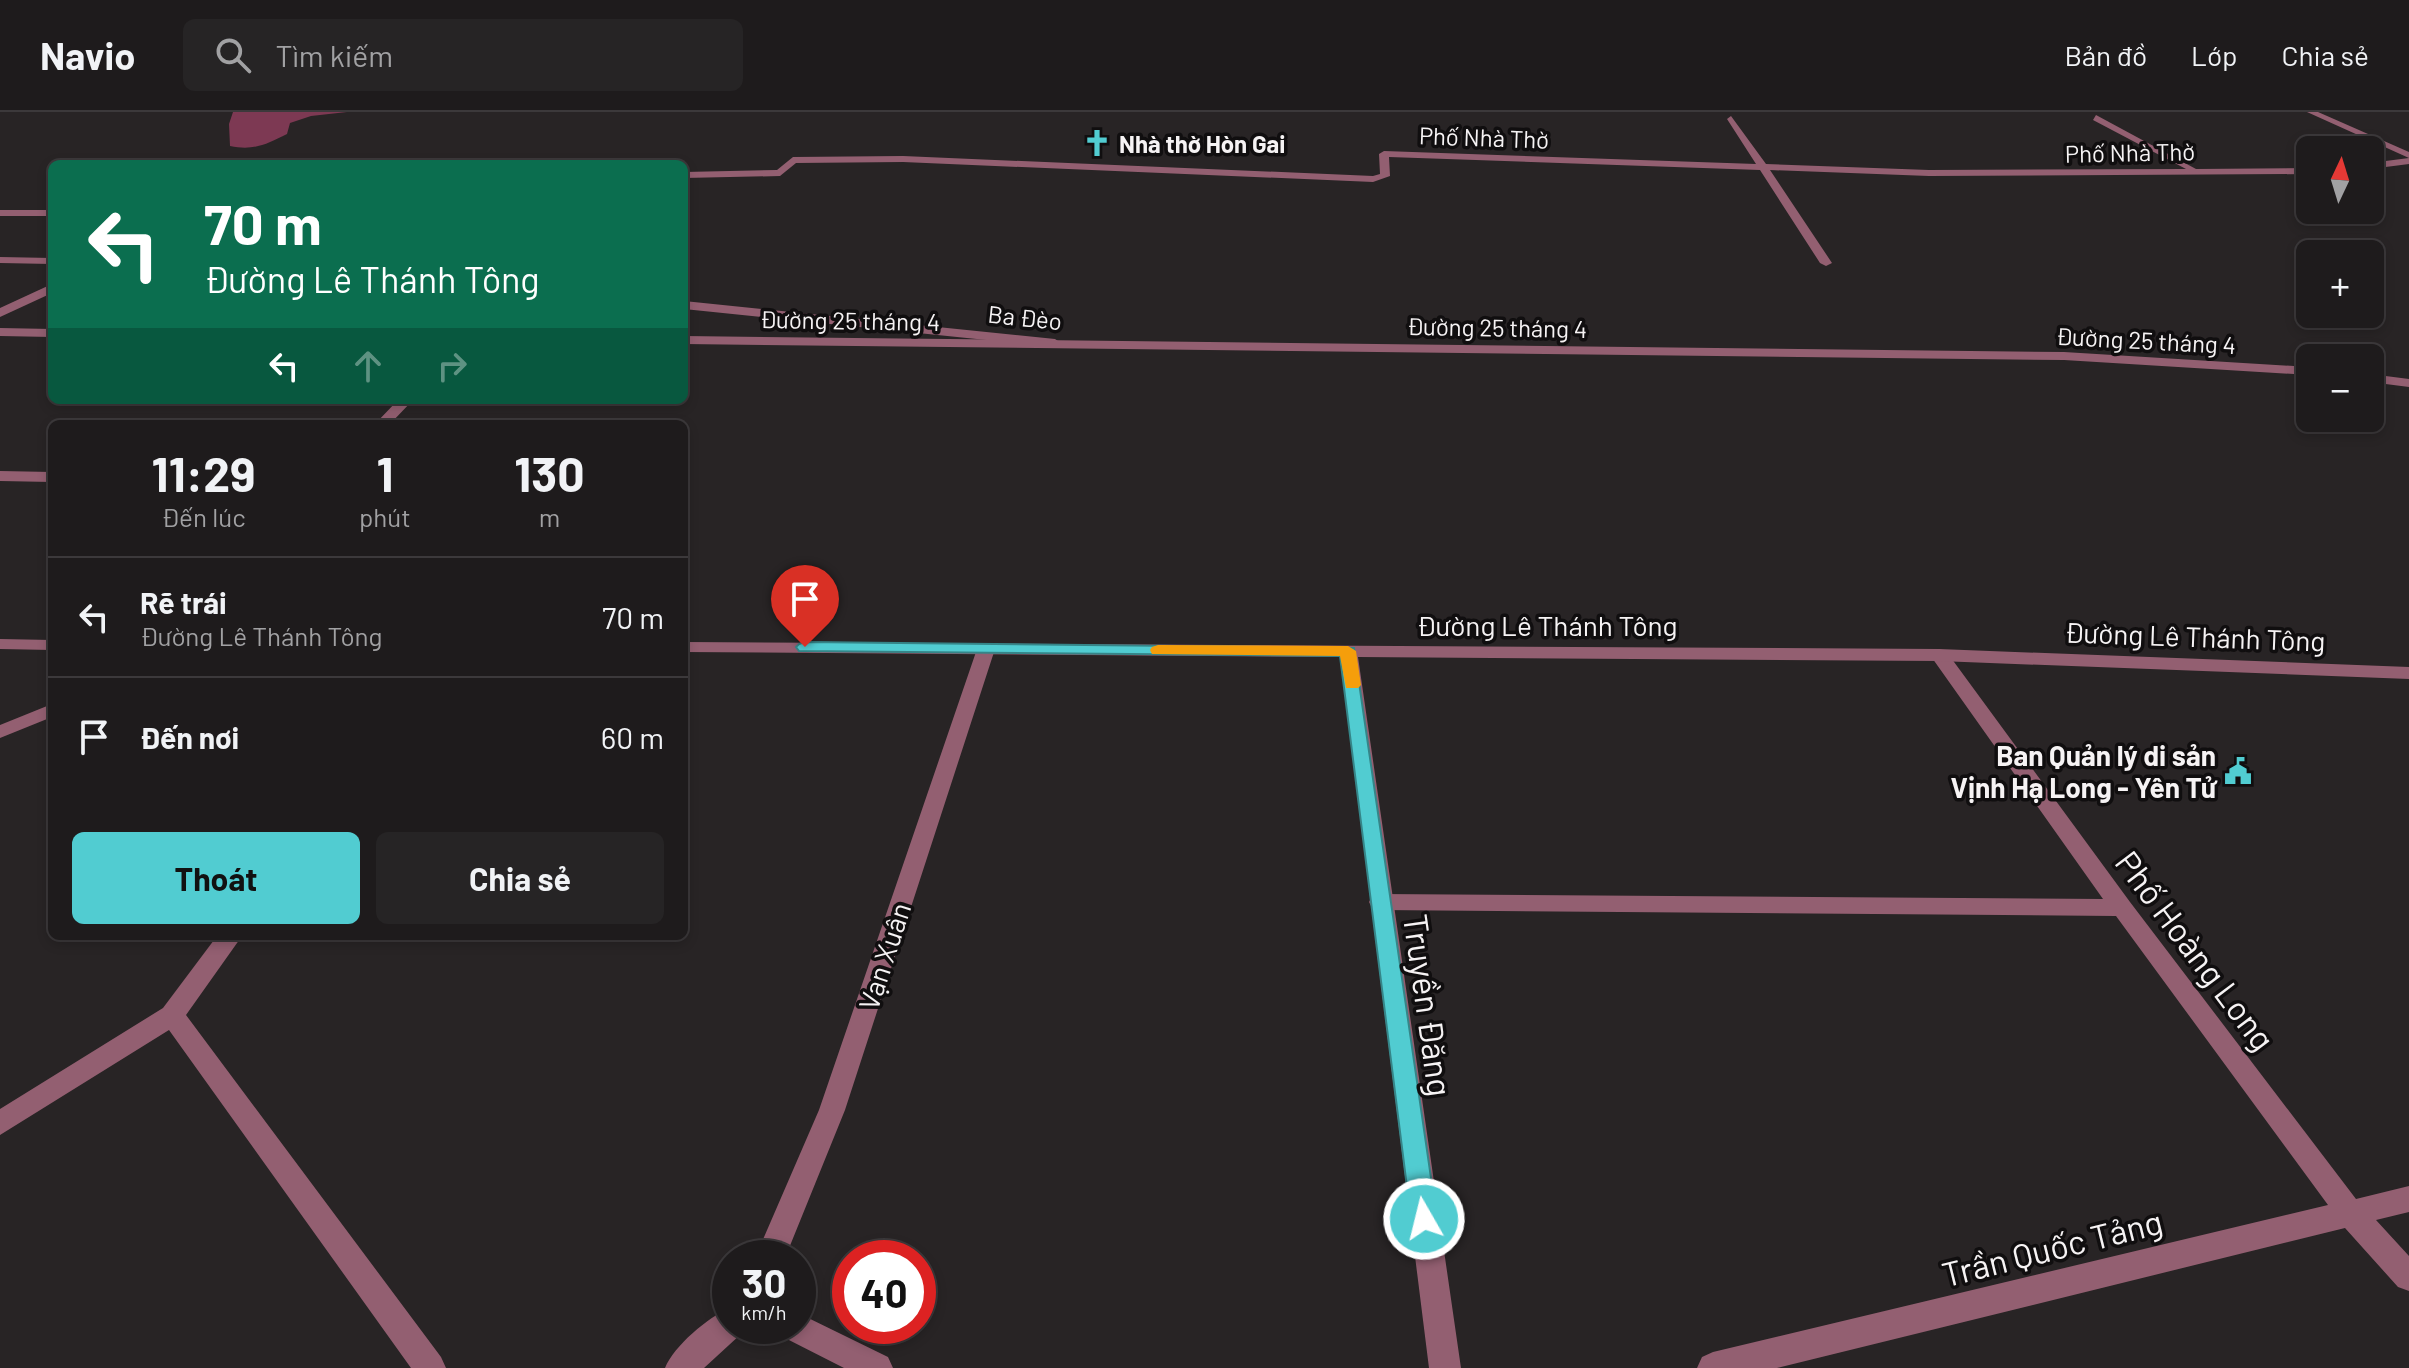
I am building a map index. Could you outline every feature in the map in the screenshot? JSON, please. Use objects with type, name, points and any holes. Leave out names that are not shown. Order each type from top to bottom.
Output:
[{"type":"street","points":[[2311,112],[2409,155]]},
{"type":"street","points":[[2096,118],[2195,170]]},
{"type":"street","points":[[1731,119],[1826,263]]},
{"type":"street","name":"Phố Nhà Thờ","points":[[688,175],[780,173],[793,160],[903,159],[1373,179],[1385,176],[1384,154],[1929,173],[2296,171]]},
{"type":"street","points":[[2384,164],[2409,161]]},
{"type":"street","points":[[0,213],[48,213]]},
{"type":"street","points":[[0,260],[48,261]]},
{"type":"street","points":[[0,313],[48,290]]},
{"type":"street","name":"Ba Đèo","points":[[688,305],[1075,344]]},
{"type":"street","points":[[0,332],[48,333]]},
{"type":"street","name":"Đường 25 tháng 4","points":[[688,340],[2064,356],[2296,370]]},
{"type":"street","points":[[2384,381],[2409,386]]},
{"type":"street","points":[[386,420],[402,404]]},
{"type":"street","points":[[0,476],[48,477]]},
{"type":"street","points":[[0,644],[48,645]]},
{"type":"street","name":"Đường Lê Thánh Tông","points":[[688,647],[1939,655],[2409,673]]},
{"type":"street","name":"Vạn Xuân","points":[[778,1240],[832,1110],[986,649]]},
{"type":"street","name":"Truyền Đăng","points":[[1348,651],[1445,1368]]},
{"type":"street","name":"Phố Hoàng Long","points":[[1939,655],[2122,908],[2351,1214],[2409,1277]]},
{"type":"street","points":[[0,732],[48,712]]},
{"type":"street","points":[[1380,902],[2122,908]]},
{"type":"street","points":[[0,1123],[172,1015],[227,940]]},
{"type":"street","points":[[172,1015],[430,1368]]},
{"type":"street","name":"Trần Quốc Tảng","points":[[1713,1368],[2409,1199]]},
{"type":"street","points":[[816,1337],[877,1368]]},
{"type":"street","points":[[681,1368],[712,1340]]},
{"type":"shaded area","points":[[233,112],[347,112],[311,116],[290,123],[287,134],[267,144],[246,148],[230,146],[229,124]]},
{"type":"slow traffic","points":[[1158,650],[1348,651],[1352,685]]},
{"type":"place","name":"Nhà thờ Hòn Gai","points":[[1097,143]]},
{"type":"place","name":"Ban Quản lý di sản Vịnh Hạ Long - Yên Tử","points":[[2238,771]]},
{"type":"route","points":[[805,647],[1348,651],[1424,1219]]}]
